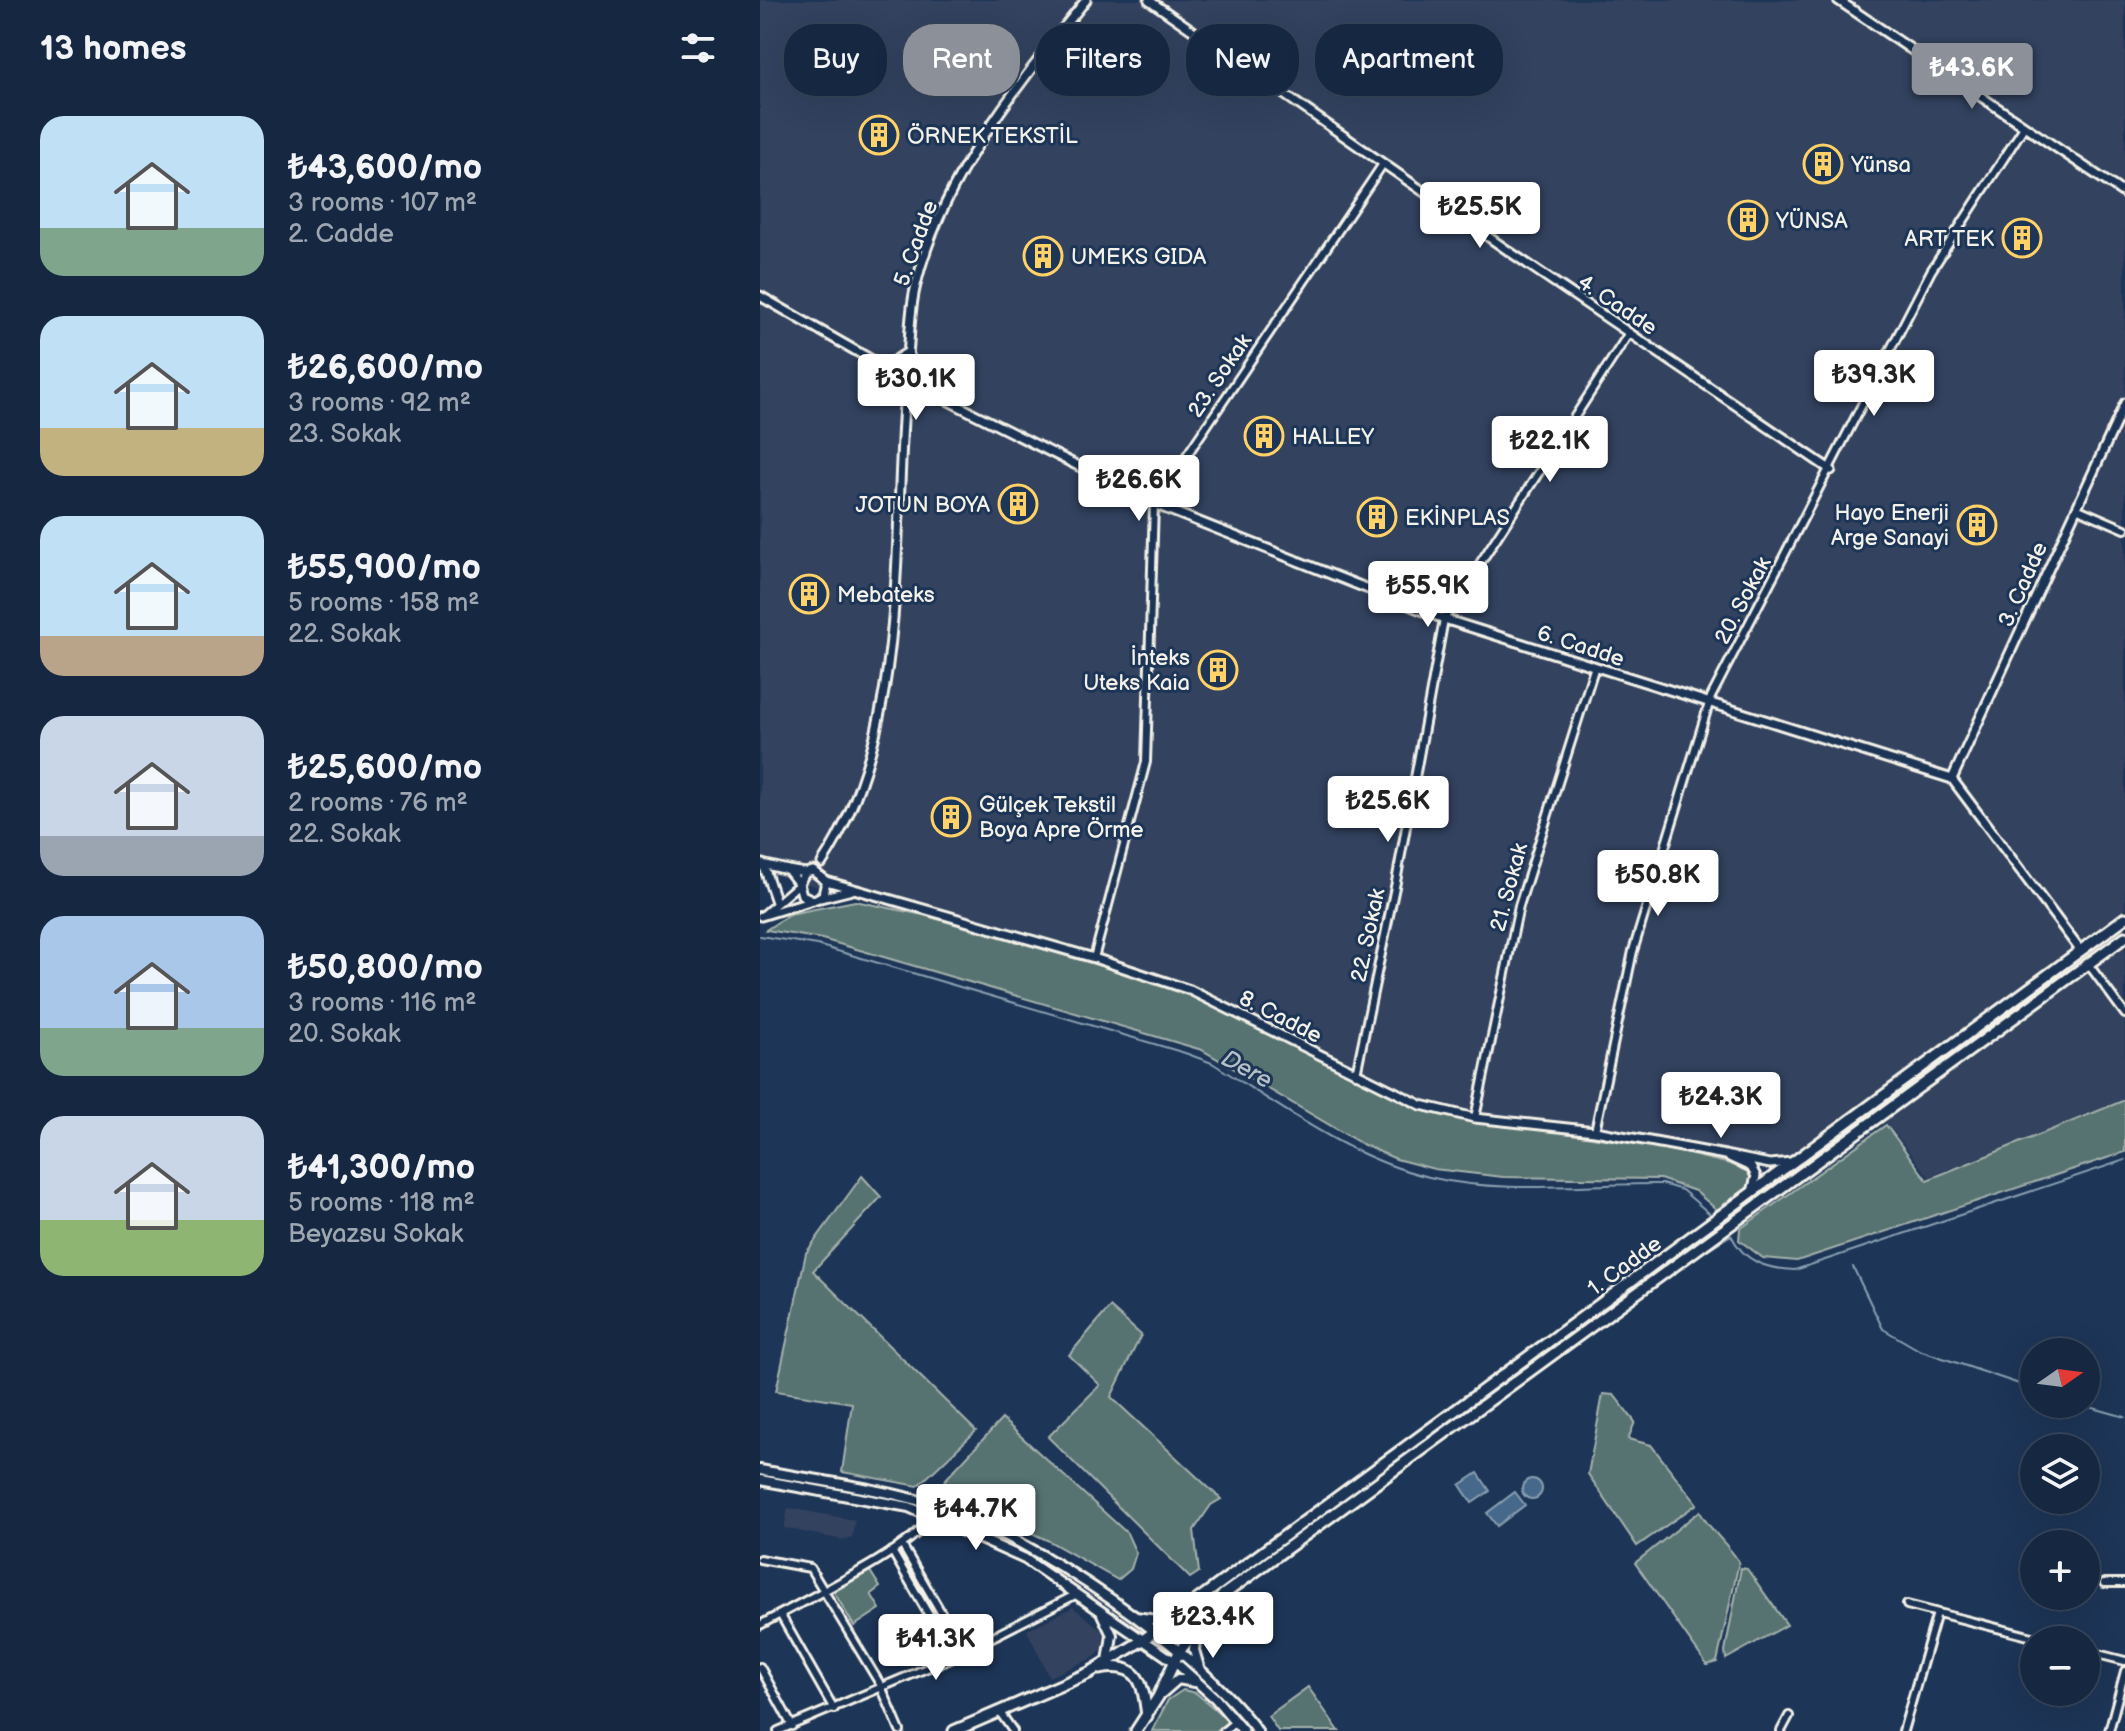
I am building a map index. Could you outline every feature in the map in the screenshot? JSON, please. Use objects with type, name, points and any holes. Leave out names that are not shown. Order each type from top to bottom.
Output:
[{"type":"main road","name":"1. Cadde","points":[[1089,1673],[1153,1633],[2125,918]]},
{"type":"main road","name":"1. Cadde","points":[[1136,1731],[1158,1697],[1179,1652],[1223,1595],[2125,937]]},
{"type":"main road","points":[[760,1470],[934,1505],[993,1528],[1031,1549],[1179,1652],[1257,1731]]},
{"type":"main road","points":[[760,1480],[909,1507],[1025,1559],[1175,1662],[1243,1731]]},
{"type":"main road","points":[[931,1516],[934,1505]]},
{"type":"main road","points":[[1025,1559],[1031,1549]]},
{"type":"main road","points":[[1100,1610],[1112,1635],[1108,1662]]},
{"type":"main road","points":[[1128,1614],[1156,1620],[1178,1614]]},
{"type":"main road","points":[[1197,1625],[1194,1650],[1201,1671]]},
{"type":"main road","points":[[954,1731],[1089,1673],[1114,1667],[1131,1671],[1141,1682],[1147,1716]]},
{"type":"main road","points":[[1158,1697],[1178,1679],[1200,1684]]},
{"type":"street","name":"5. Cadde","points":[[822,863],[841,832],[862,783],[889,654],[896,575],[902,400],[919,275],[964,170],[1001,111],[1086,0]]},
{"type":"street","name":"4. Cadde","points":[[1149,0],[1831,470]]},
{"type":"street","points":[[1838,0],[2125,194]]},
{"type":"street","name":"20. Sokak","points":[[1595,1131],[1633,951],[1709,703],[1931,271],[2024,127]]},
{"type":"street","name":"23. Sokak","points":[[1154,504],[1383,164]]},
{"type":"street","name":"6. Cadde","points":[[760,296],[905,379],[1154,504],[1444,619],[1594,669],[1952,779]]},
{"type":"street","name":"22. Sokak","points":[[1356,1074],[1402,855],[1444,619],[1629,333]]},
{"type":"street","points":[[885,367],[908,352],[924,388],[902,400]]},
{"type":"street","name":"3. Cadde","points":[[1952,779],[2125,403]]},
{"type":"street","points":[[1094,958],[1146,762],[1154,504]]},
{"type":"street","points":[[2076,508],[2125,529]]},
{"type":"street","name":"21. Sokak","points":[[1475,1118],[1519,906],[1594,669]]},
{"type":"street","points":[[1952,779],[2080,950]]},
{"type":"street","points":[[761,917],[799,884],[807,872],[822,863],[825,892],[816,899]]},
{"type":"street","points":[[762,864],[824,878]]},
{"type":"street","points":[[762,864],[776,902]]},
{"type":"street","points":[[788,870],[799,884],[802,895],[816,899]]},
{"type":"street","name":"8. Cadde","points":[[824,878],[1094,958],[1190,990],[1421,1105],[1475,1118],[1595,1131],[1770,1164],[1794,1162]]},
{"type":"street","points":[[761,917],[854,889]]},
{"type":"street","points":[[2089,965],[2125,1014]]},
{"type":"street","name":"8. Cadde","points":[[1725,1155],[1751,1167],[1756,1176],[1752,1193]]},
{"type":"street","points":[[760,1625],[902,1545],[925,1529],[931,1516]]},
{"type":"street","points":[[902,1545],[964,1652]]},
{"type":"street","points":[[892,1551],[953,1657]]},
{"type":"street","points":[[760,1559],[810,1568],[825,1588],[882,1689],[900,1731]]},
{"type":"street","points":[[2104,1583],[2125,1583]]},
{"type":"street","points":[[778,1731],[964,1652],[1077,1594]]},
{"type":"street","points":[[1907,1605],[2020,1634]]},
{"type":"street","points":[[1903,1731],[1937,1613]]},
{"type":"street","points":[[780,1614],[834,1709]]},
{"type":"street","points":[[2100,1655],[2125,1661]]},
{"type":"street","points":[[760,1667],[792,1726]]},
{"type":"street","points":[[2109,1731],[2125,1671]]},
{"type":"street","points":[[2117,1700],[2125,1703]]},
{"type":"street","points":[[999,1711],[1013,1731]]},
{"type":"street","points":[[1781,1731],[1789,1716]]},
{"type":"street","points":[[1224,1731],[1236,1721]]},
{"type":"shaded area","points":[[760,0],[2125,0],[2125,1101],[1929,1177],[1886,1122],[1789,1159],[1410,1106],[1189,989],[760,871]]},
{"type":"shaded area","points":[[1478,1473],[1490,1491],[1472,1503],[1460,1485]]},
{"type":"shaded area","points":[[1532,1479],[1539,1482],[1542,1489],[1539,1496],[1532,1499],[1525,1496],[1522,1489],[1525,1482]]},
{"type":"shaded area","points":[[1515,1492],[1525,1505],[1497,1526],[1487,1513]]},
{"type":"shaded area","points":[[788,1508],[855,1520],[852,1537],[843,1540],[784,1528]]},
{"type":"shaded area","points":[[1073,1607],[1103,1631],[1103,1648],[1095,1657],[1049,1677],[1027,1630]]},
{"type":"green space","points":[[855,901],[923,915],[1189,991],[1416,1109],[1667,1149],[1743,1167],[1751,1175],[1750,1186],[1717,1210],[1695,1191],[1660,1179],[1503,1177],[1434,1169],[1396,1159],[1362,1144],[1202,1050],[822,939],[766,930],[790,914]]},
{"type":"green space","points":[[2125,1100],[2125,1152],[1797,1261],[1763,1258],[1739,1240],[1740,1229],[1886,1125],[1927,1180]]},
{"type":"green space","points":[[862,1176],[881,1197],[813,1271],[976,1431],[918,1486],[842,1472],[852,1403],[776,1391],[806,1253]]},
{"type":"green space","points":[[1110,1307],[1141,1335],[1111,1397],[1221,1499],[1211,1505],[1194,1530],[1199,1572],[1190,1578],[1048,1437],[1100,1385],[1069,1355]]},
{"type":"green space","points":[[1603,1394],[1614,1395],[1635,1422],[1628,1439],[1651,1445],[1697,1504],[1637,1546],[1588,1474]]},
{"type":"green space","points":[[1002,1419],[1127,1533],[1136,1553],[1131,1569],[1118,1580],[1047,1540],[948,1494],[944,1481]]},
{"type":"green space","points":[[1700,1511],[1739,1562],[1717,1662],[1707,1665],[1635,1563]]},
{"type":"green space","points":[[900,1553],[957,1649],[953,1652],[898,1556]]},
{"type":"green space","points":[[1741,1568],[1747,1569],[1787,1625],[1726,1659],[1725,1651]]},
{"type":"green space","points":[[870,1571],[880,1587],[871,1594],[880,1609],[854,1626],[834,1592]]},
{"type":"green space","points":[[1308,1687],[1339,1731],[1278,1731],[1268,1716]]},
{"type":"green space","points":[[1183,1690],[1196,1693],[1229,1721],[1216,1731],[1152,1731],[1168,1700]]},
{"type":"waterway","name":"Dere","points":[[760,936],[817,945],[1185,1053],[1212,1063],[1316,1129],[1400,1169],[1486,1186],[1662,1184],[1682,1190],[1710,1214]]},
{"type":"waterway","points":[[1551,1361],[1688,1262],[1731,1235],[1749,1258],[1765,1266],[1795,1270],[2125,1160]]},
{"type":"waterway","points":[[1853,1267],[1883,1329],[1919,1350],[2020,1384]]},
{"type":"waterway","points":[[2100,1410],[2125,1417]]},
{"type":"waterway","points":[[1321,1529],[1361,1500]]},
{"type":"place","name":"ÖRNEK TEKSTİL","points":[[879,135]]},
{"type":"place","name":"Yünsa","points":[[1823,164]]},
{"type":"place","name":"YÜNSA","points":[[1748,220]]},
{"type":"place","name":"ART TEK","points":[[2022,238]]},
{"type":"place","name":"UMEKS GIDA","points":[[1043,256]]},
{"type":"place","name":"HALLEY","points":[[1264,436]]},
{"type":"place","name":"JOTUN BOYA","points":[[1018,504]]},
{"type":"place","name":"EKİNPLAS","points":[[1377,517]]},
{"type":"place","name":"Hayo Enerji Arge Sanayi","points":[[1977,525]]},
{"type":"place","name":"Mebateks","points":[[809,594]]},
{"type":"place","name":"İnteks Uteks Kaia","points":[[1218,670]]},
{"type":"place","name":"Gülçek Tekstil Boya Apre Örme","points":[[951,817]]}]
